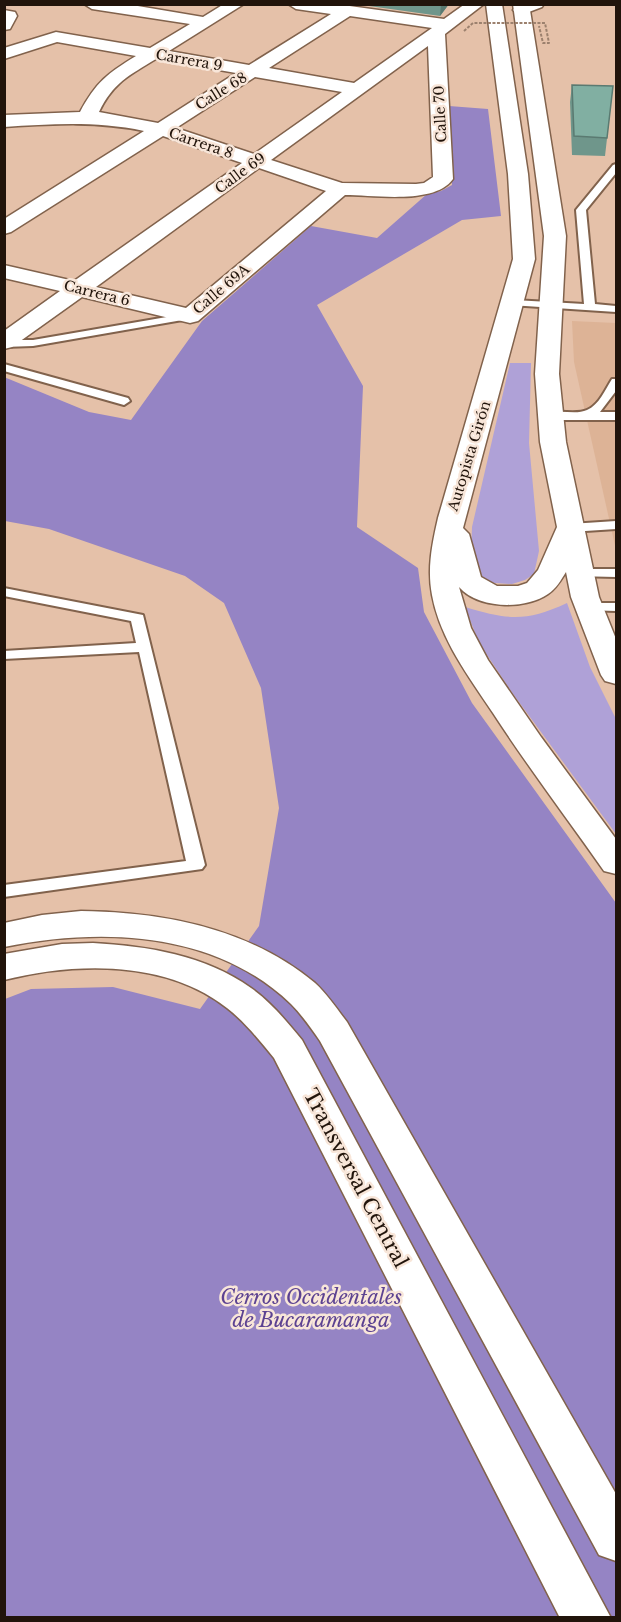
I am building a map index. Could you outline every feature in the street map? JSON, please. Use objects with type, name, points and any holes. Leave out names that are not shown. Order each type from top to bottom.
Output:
[{"type":"main road","points":[[92,4],[206,22]]},
{"type":"main road","points":[[87,117],[99,93],[112,78],[236,4]]},
{"type":"main road","points":[[296,4],[449,29]]},
{"type":"main road","name":"Calle 69","points":[[4,343],[358,88],[449,29],[476,4]]},
{"type":"main road","name":"Autopista Girón","points":[[494,4],[518,174],[525,245],[523,267],[514,303],[451,518],[445,550],[444,577],[450,610],[478,669],[525,739],[616,863]]},
{"type":"main road","points":[[526,6],[555,236],[547,374],[550,416],[579,573],[589,607],[608,637],[616,675]]},
{"type":"main road","name":"Calle 68","points":[[4,228],[346,11]]},
{"type":"main road","name":"Calle 70","points":[[430,188],[443,179],[449,29]]},
{"type":"main road","name":"Carrera 9","points":[[4,54],[56,37],[358,88]]},
{"type":"main road","name":"Carrera 8","points":[[4,121],[87,117],[113,119],[161,129],[340,189],[430,188]]},
{"type":"main road","name":"Calle 69A","points":[[190,316],[340,189]]},
{"type":"main road","name":"Carrera 6","points":[[4,271],[190,316]]},
{"type":"main road","points":[[451,518],[466,575],[471,584],[480,590],[501,595],[529,592],[544,583],[570,528]]},
{"type":"main road","points":[[4,935],[57,925],[96,923],[171,931],[212,942],[249,958],[278,974],[304,994],[334,1032],[616,1539]]},
{"type":"main road","name":"Transversal Central","points":[[4,967],[61,957],[95,956],[154,963],[200,976],[237,996],[265,1020],[289,1050],[586,1617]]},
{"type":"lane","points":[[590,308],[581,210],[616,167]]},
{"type":"lane","points":[[514,303],[616,309]]},
{"type":"lane","name":"Calle 69A","points":[[4,343],[33,344],[190,316]]},
{"type":"lane","points":[[4,367],[124,401]]},
{"type":"lane","points":[[588,416],[602,405],[616,382]]},
{"type":"lane","points":[[550,416],[616,416]]},
{"type":"lane","points":[[570,528],[616,525]]},
{"type":"lane","points":[[579,573],[616,573]]},
{"type":"lane","points":[[4,592],[138,618],[196,865],[4,891]]},
{"type":"lane","points":[[589,607],[616,607]]},
{"type":"lane","points":[[4,655],[145,647]]},
{"type":"path","points":[[449,29],[473,23],[545,23],[549,43],[543,43],[539,26]]},
{"type":"shaded area","points":[[572,321],[616,323],[616,550],[574,362]]},
{"type":"shaded area","points":[[510,363],[531,363],[529,443],[539,551],[534,574],[512,584],[481,579],[471,553],[472,527]]},
{"type":"shaded area","points":[[567,603],[590,667],[616,719],[616,834],[513,694],[479,643],[465,607],[493,615],[517,617],[540,613]]},
{"type":"green space","name":"Cerros Occidentales de Bucaramanga","points":[[449,106],[488,109],[501,216],[462,220],[317,305],[363,386],[357,527],[418,568],[424,612],[472,703],[616,903],[616,1617],[5,1617],[5,999],[31,989],[113,987],[200,1009],[259,926],[279,808],[261,688],[224,603],[185,576],[49,529],[5,521],[4,377],[89,412],[131,420],[202,321],[311,226],[377,238],[427,194],[441,191],[452,185]]},
{"type":"building","points":[[572,85],[613,86],[607,138],[574,136]]}]
